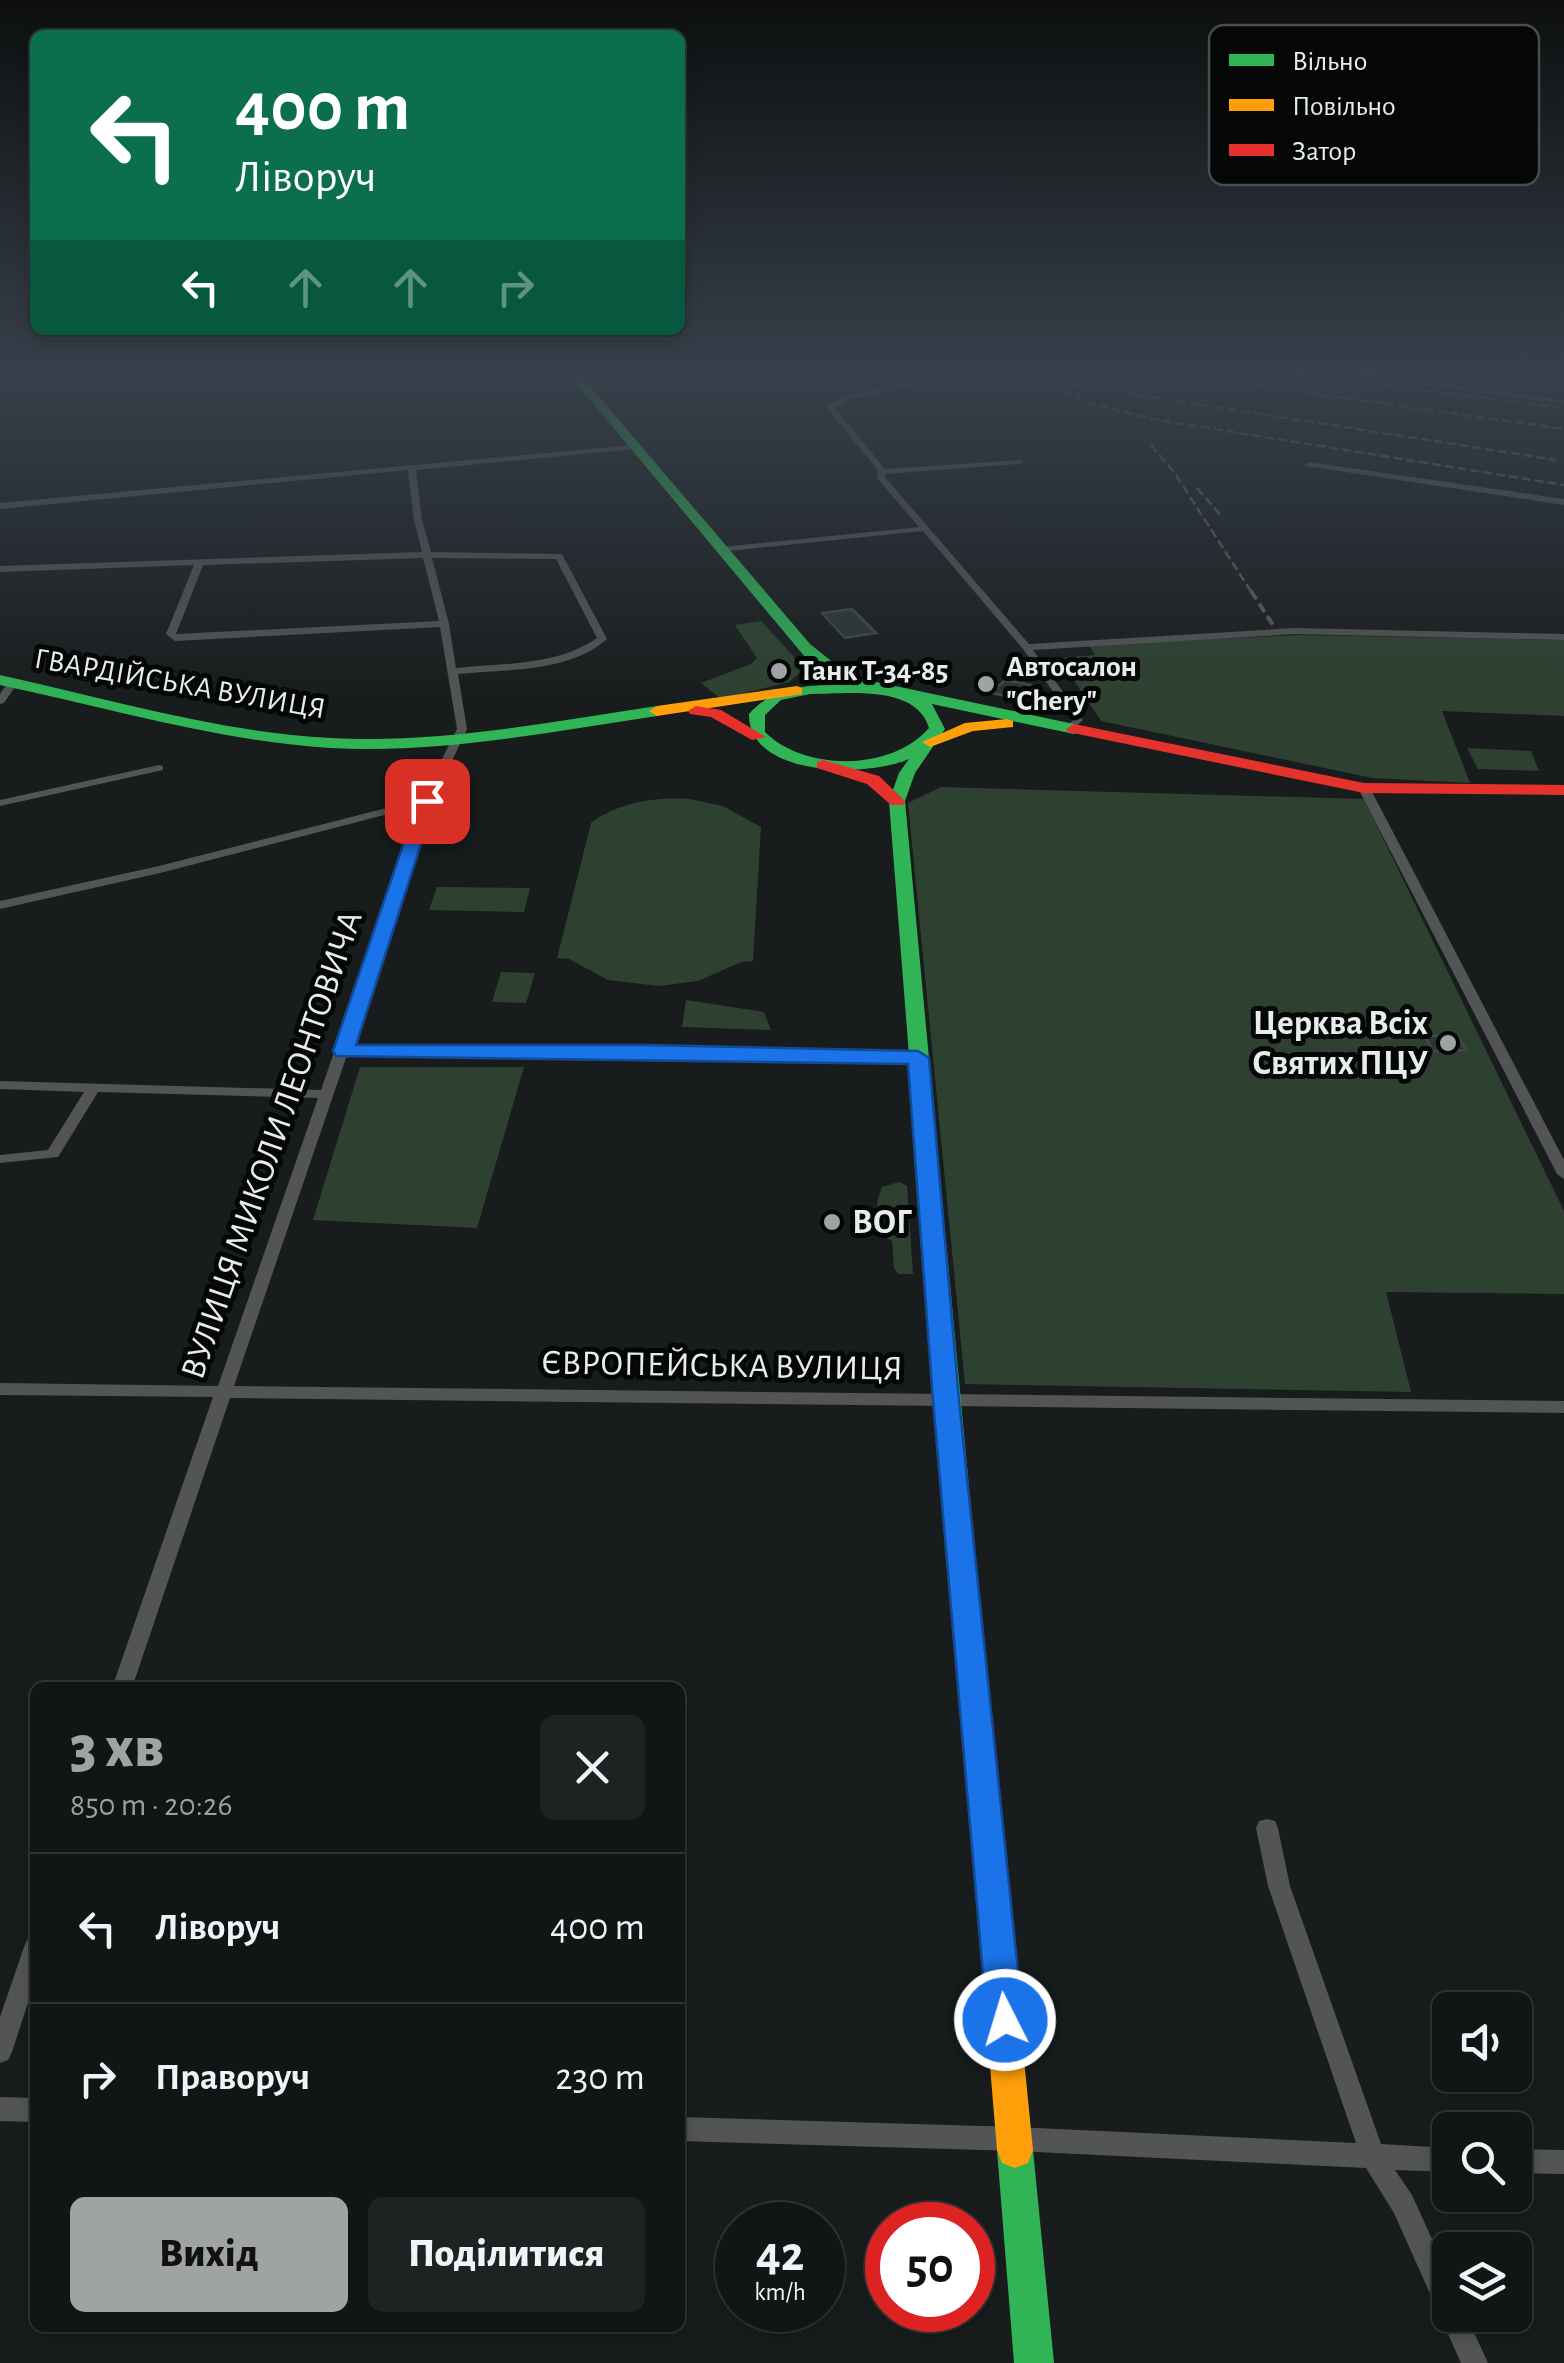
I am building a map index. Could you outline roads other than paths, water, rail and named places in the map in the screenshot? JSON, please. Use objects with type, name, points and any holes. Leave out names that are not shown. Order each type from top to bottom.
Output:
[{"type":"main road","points":[[663,481],[820,668],[820,676],[804,690],[782,696],[757,715],[754,726],[758,737]]},
{"type":"main road","points":[[807,648],[842,676],[924,706],[935,718],[937,730],[907,772],[897,801],[946,1400],[1034,2363]]},
{"type":"main road","points":[[648,711],[829,686],[882,690],[1364,788],[1564,790]]},
{"type":"main road","name":"ГВАРДІЙСЬКА ВУЛИЦЯ","points":[[4,688],[268,736],[373,744],[456,740],[648,711]]},
{"type":"main road","points":[[648,711],[715,713],[780,752],[873,777],[886,785],[897,801]]},
{"type":"main road","points":[[814,763],[882,762],[916,752],[954,731],[992,724],[1070,729]]},
{"type":"street","points":[[0,506],[261,481]]},
{"type":"street","name":"ВУЛИЦЯ МИКОЛИ ЛЕОНТОВИЧА","points":[[124,1682],[427,801],[462,729],[444,624],[418,520],[414,481]]},
{"type":"street","points":[[883,481],[921,530],[1026,647],[1078,720],[1070,729]]},
{"type":"street","points":[[1425,481],[1564,502]]},
{"type":"street","points":[[722,550],[921,530]]},
{"type":"street","points":[[0,570],[427,555],[559,556],[602,639],[576,654],[554,659],[453,671]]},
{"type":"street","points":[[200,564],[171,634],[176,638],[444,624]]},
{"type":"street","points":[[1026,647],[1295,631],[1564,637]]},
{"type":"street","points":[[0,803],[159,768]]},
{"type":"street","points":[[1364,788],[1564,1174]]},
{"type":"street","points":[[0,905],[427,801]]},
{"type":"street","points":[[344,1051],[646,1051],[918,1058]]},
{"type":"street","points":[[0,1084],[328,1094]]},
{"type":"street","points":[[0,1159],[53,1154],[94,1087]]},
{"type":"street","name":"ЄВРОПЕЙСЬКА ВУЛИЦЯ","points":[[0,1389],[1564,1407]]},
{"type":"street","points":[[1267,1828],[1279,1886],[1374,2159],[1403,2204],[1432,2268]]},
{"type":"street","points":[[0,2052],[30,1962]]},
{"type":"street","points":[[0,2110],[30,2110]]},
{"type":"street","points":[[685,2130],[1016,2139],[1432,2160]]},
{"type":"street","points":[[1532,2161],[1564,2162]]},
{"type":"street","points":[[1461,2332],[1475,2363]]},
{"type":"railway","points":[[1180,481],[1252,593]]},
{"type":"railway","points":[[1541,481],[1564,485]]},
{"type":"railway","points":[[1197,488],[1223,518]]},
{"type":"railway","points":[[1251,591],[1275,628]]},
{"type":"place","name":"Танк Т-34-85","points":[[779,671]]},
{"type":"place","name":"Автосалон \"Chery\"","points":[[986,684]]},
{"type":"place","name":"Церква Всіх Святих ПЦУ","points":[[1448,1043]]},
{"type":"place","name":"ВОГ","points":[[832,1222]]}]
